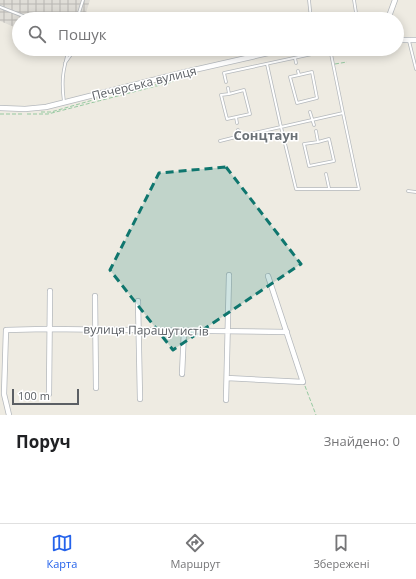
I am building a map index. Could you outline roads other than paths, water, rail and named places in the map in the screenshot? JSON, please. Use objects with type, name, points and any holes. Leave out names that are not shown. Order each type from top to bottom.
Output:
[{"type":"street","points":[[391,12],[395,0]]},
{"type":"street","points":[[404,40],[416,40]]},
{"type":"street","name":"Печерська вулиця","points":[[0,108],[34,109],[64,103],[185,72],[255,56]]},
{"type":"street","points":[[226,400],[229,332],[229,275]]},
{"type":"street","points":[[227,378],[303,382],[268,276]]},
{"type":"street","points":[[50,291],[50,394]]},
{"type":"street","points":[[95,296],[96,388]]},
{"type":"street","points":[[138,301],[140,399]]},
{"type":"street","name":"вулиця Парашутистів","points":[[2,340],[6,330],[50,329],[287,332]]},
{"type":"street","points":[[182,374],[184,331]]},
{"type":"street","points":[[2,340],[4,394],[9,415]]},
{"type":"lane","points":[[79,12],[83,0]]},
{"type":"lane","points":[[310,0],[311,12]]},
{"type":"lane","points":[[354,0],[356,12]]},
{"type":"lane","points":[[0,7],[13,12]]},
{"type":"lane","points":[[409,40],[416,69]]},
{"type":"lane","points":[[64,103],[62,83],[64,63],[66,56]]},
{"type":"lane","points":[[64,63],[70,56]]},
{"type":"lane","points":[[226,82],[224,73],[304,56]]},
{"type":"lane","points":[[267,64],[296,189],[359,189],[332,56]]},
{"type":"lane","points":[[295,58],[296,63]]},
{"type":"lane","points":[[298,71],[299,75]]},
{"type":"lane","points":[[312,72],[317,98],[297,103],[290,78],[299,75],[312,72]]},
{"type":"lane","points":[[228,88],[229,94]]},
{"type":"lane","points":[[244,90],[250,114],[226,119],[221,96],[229,94],[244,90]]},
{"type":"lane","points":[[307,100],[308,104]]},
{"type":"lane","points":[[310,112],[314,125]]},
{"type":"lane","points":[[220,141],[344,113]]},
{"type":"lane","points":[[236,117],[237,124]]},
{"type":"lane","points":[[238,130],[240,136]]},
{"type":"lane","points":[[316,131],[318,142]]},
{"type":"lane","points":[[329,139],[334,161],[309,166],[304,144],[318,142],[329,139]]},
{"type":"lane","points":[[326,174],[329,189]]},
{"type":"lane","points":[[408,191],[416,192]]},
{"type":"district","name":"Сонцтаун","points":[[266,135]]}]
